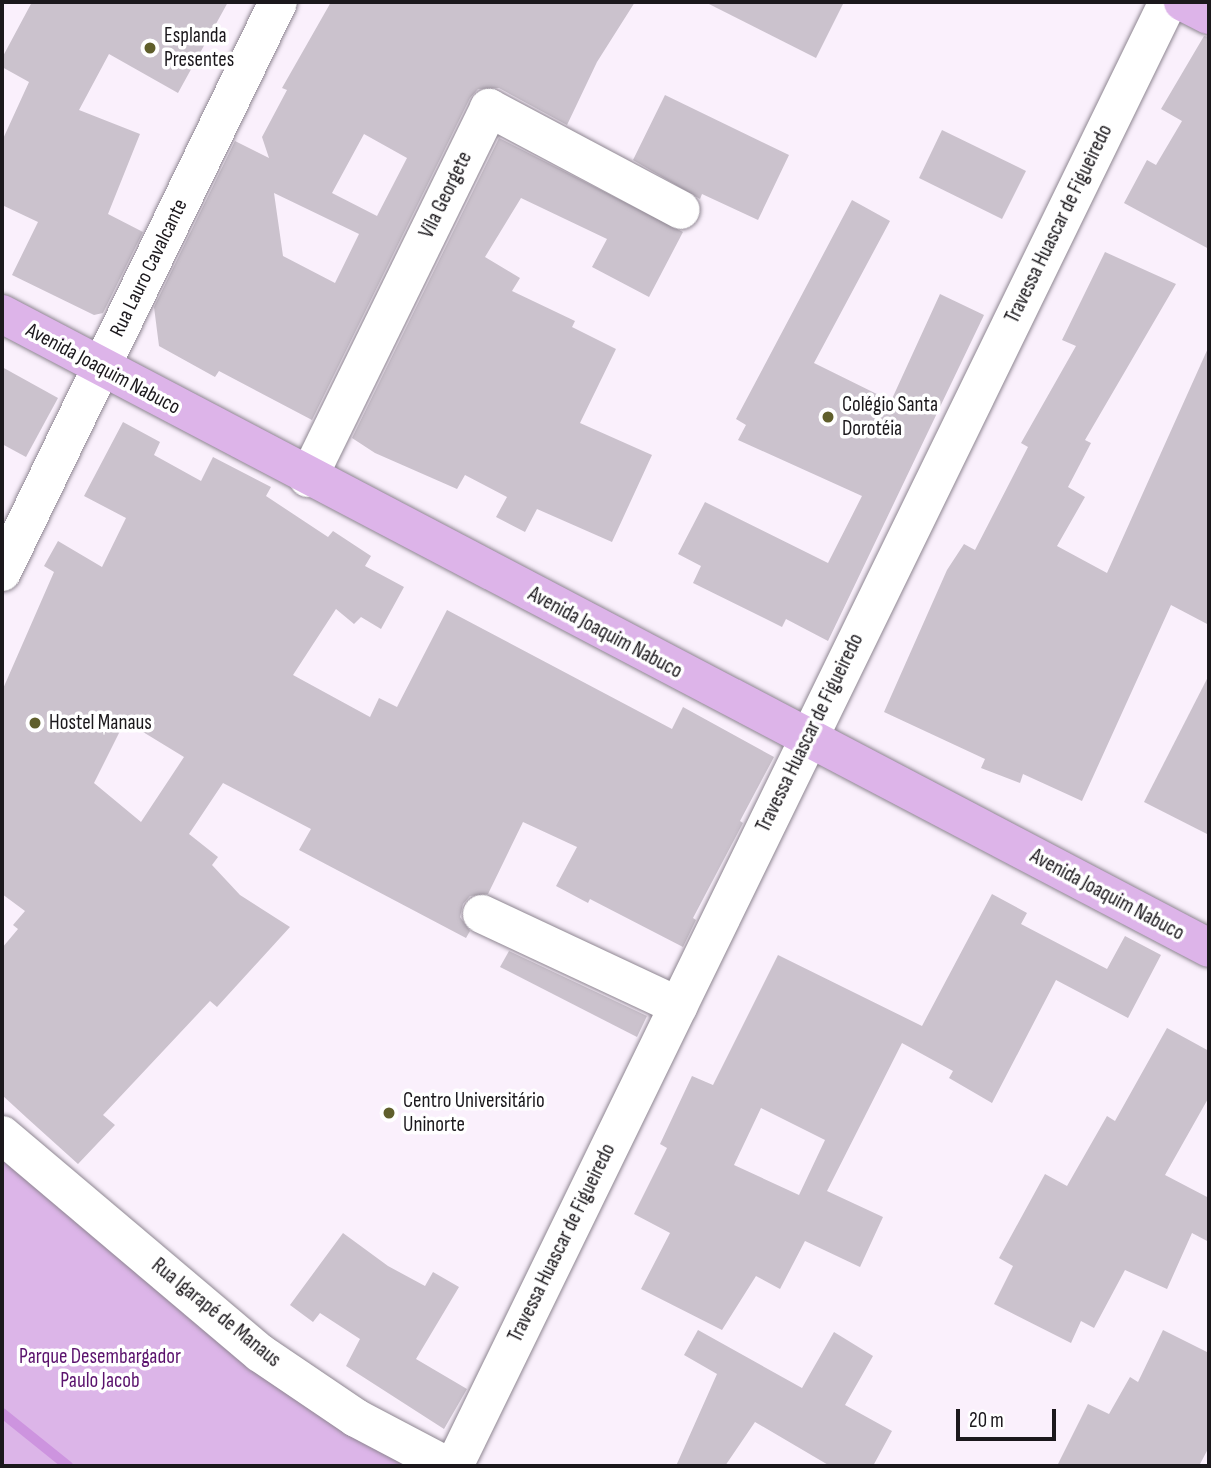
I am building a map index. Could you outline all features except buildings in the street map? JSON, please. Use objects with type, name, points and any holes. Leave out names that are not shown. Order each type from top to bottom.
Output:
[{"type":"main road","points":[[1184,2],[1209,15]]},
{"type":"main road","name":"Avenida Joaquim Nabuco","points":[[2,314],[100,369],[1209,948]]},
{"type":"street","name":"Rua Lauro Cavalcante","points":[[2,572],[278,2]]},
{"type":"street","name":"Travessa Huascar de Figueiredo","points":[[454,1466],[1168,2]]},
{"type":"street","name":"Vila Georgete","points":[[308,478],[489,108],[681,210]]},
{"type":"street","points":[[482,914],[678,1006]]},
{"type":"street","name":"Rua Igarapé de Manaus","points":[[2,1135],[260,1353],[356,1418],[447,1466]]},
{"type":"green space","name":"Parque Desembargador Paulo Jacob","points":[[2,1159],[275,1385],[406,1466],[2,1466]]},
{"type":"waterway","points":[[2,1413],[68,1466]]},
{"type":"place","name":"Esplanda Presentes","points":[[150,48]]},
{"type":"place","name":"Colégio Santa Dorotéia","points":[[828,417]]},
{"type":"place","name":"Hostel Manaus","points":[[35,723]]},
{"type":"place","name":"Centro Universitário Uninorte","points":[[389,1113]]}]
